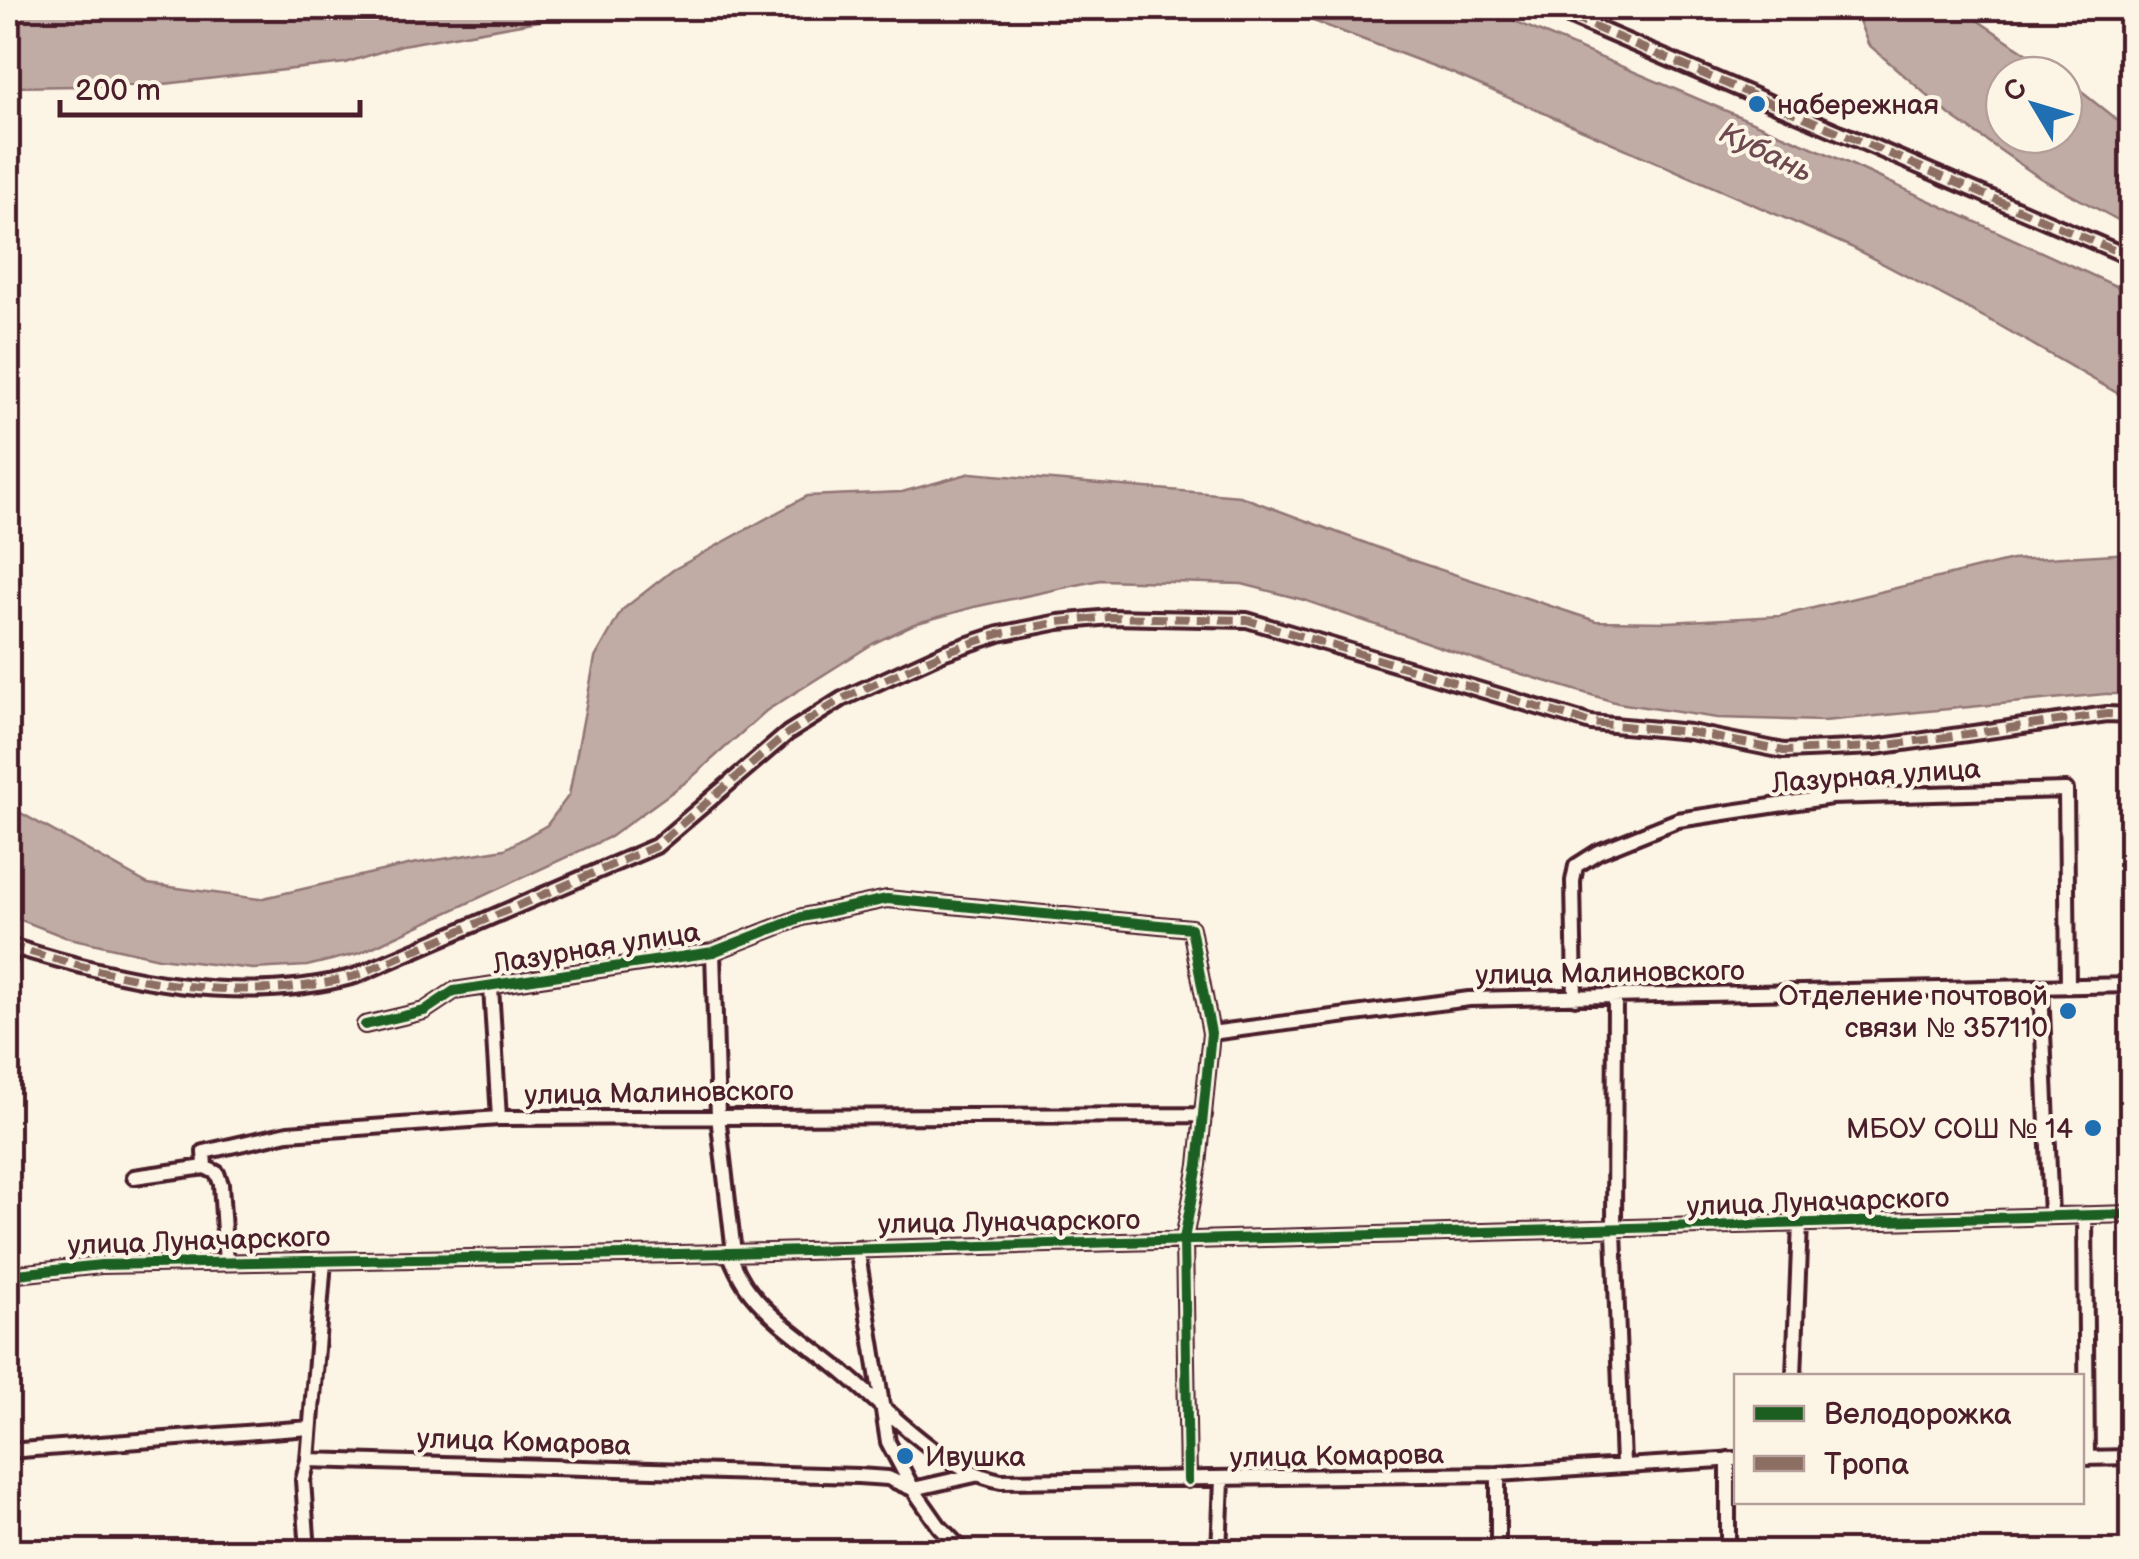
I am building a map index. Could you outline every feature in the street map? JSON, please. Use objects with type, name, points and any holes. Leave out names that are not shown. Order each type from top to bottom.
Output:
[{"type":"street","points":[[1550,8],[2132,258]]},
{"type":"street","points":[[8,960],[12,946],[174,985],[226,991],[273,991],[355,976],[656,846],[788,733],[887,676],[1000,634],[1110,616],[1248,620],[1592,722],[1690,732],[1784,751],[1875,746],[2107,714],[2132,715]]},
{"type":"street","name":"Лазурная улица","points":[[1575,998],[1573,881],[1576,866],[1598,852],[1678,820],[1832,798],[2066,790],[2068,986]]},
{"type":"street","name":"Лазурная улица","points":[[366,1025],[424,1011],[454,992],[714,952],[802,917],[887,899],[1191,928],[1211,1032]]},
{"type":"street","points":[[714,952],[718,1116],[731,1253]]},
{"type":"street","name":"улица Малиновского","points":[[1211,1032],[1470,999],[2132,985]]},
{"type":"street","points":[[491,987],[499,1118]]},
{"type":"street","points":[[2041,988],[2051,1215]]},
{"type":"street","points":[[1615,997],[1614,1231],[1623,1464]]},
{"type":"street","points":[[1188,1480],[1184,1240],[1204,1115],[1211,1032]]},
{"type":"street","points":[[8,1048],[8,1083]]},
{"type":"street","name":"улица Малиновского","points":[[134,1176],[204,1167],[204,1152],[288,1133],[499,1118],[1204,1115]]},
{"type":"street","points":[[204,1167],[217,1173],[222,1184],[226,1262]]},
{"type":"street","points":[[2085,1214],[2084,1458],[2132,1457]]},
{"type":"street","name":"улица Луначарского","points":[[8,1276],[101,1265],[1614,1231],[2132,1214]]},
{"type":"street","points":[[1794,1374],[1800,1223]]},
{"type":"street","points":[[857,1248],[888,1442],[912,1489],[964,1552]]},
{"type":"street","name":"улица Комарова","points":[[731,1253],[740,1277],[765,1308],[925,1444],[976,1475],[1000,1481],[1498,1474],[1732,1459]]},
{"type":"street","points":[[308,1552],[303,1480],[308,1460],[324,1261]]},
{"type":"street","points":[[8,1451],[310,1428]]},
{"type":"street","points":[[1728,1552],[1732,1459]]},
{"type":"street","name":"улица Комарова","points":[[308,1460],[858,1476],[888,1478],[912,1489],[976,1475]]},
{"type":"street","points":[[1498,1474],[1498,1552]]},
{"type":"street","points":[[1219,1552],[1222,1480]]},
{"type":"water","points":[[8,8],[613,8],[402,45],[345,63],[156,85],[8,87]]},
{"type":"water","name":"Кубань","points":[[1279,8],[1484,8],[1828,154],[2131,293],[2131,401],[1851,247],[1452,73]]},
{"type":"water","points":[[1859,8],[1959,8],[2029,55],[1984,55],[1984,139],[1951,116],[1868,44],[1858,18]]},
{"type":"water","points":[[2084,94],[2131,131],[2131,227],[2040,178],[2007,155],[2084,155]]},
{"type":"water","points":[[971,473],[1240,496],[1411,560],[1596,621],[1780,616],[2012,560],[2131,553],[2131,694],[1824,721],[1717,718],[1618,703],[1492,665],[1304,600],[1242,584],[1100,580],[974,607],[914,624],[874,643],[766,711],[690,779],[610,837],[360,953],[307,966],[253,969],[159,958],[65,937],[8,915],[8,806],[148,884],[259,899],[412,864],[505,849],[547,825],[569,795],[595,658],[622,610],[673,570],[807,496],[902,492]]},
{"type":"marked path","points":[[1550,8],[2132,258]]},
{"type":"marked path","points":[[8,945],[136,978],[224,989],[312,985],[355,976],[656,846],[788,733],[842,699],[945,652],[999,634],[1059,622],[1110,617],[1247,620],[1591,723],[1690,732],[1784,751],[1875,747],[2107,714],[2132,715]]},
{"type":"marked path","points":[[8,1048],[8,1083]]},
{"type":"cycle path","points":[[365,1025],[424,1011],[454,991],[713,952],[802,917],[887,899],[1191,928],[1211,1033],[1198,1165],[1184,1239],[1188,1480]]},
{"type":"cycle path","points":[[8,1275],[101,1265],[729,1253],[2132,1214]]},
{"type":"place","name":"набережная","points":[[1757,104]]},
{"type":"place","name":"Отделение почтовой связи № 357110","points":[[2068,1011]]},
{"type":"place","name":"МБОУ СОШ № 14","points":[[2093,1128]]},
{"type":"place","name":"Ивушка","points":[[905,1456]]}]
